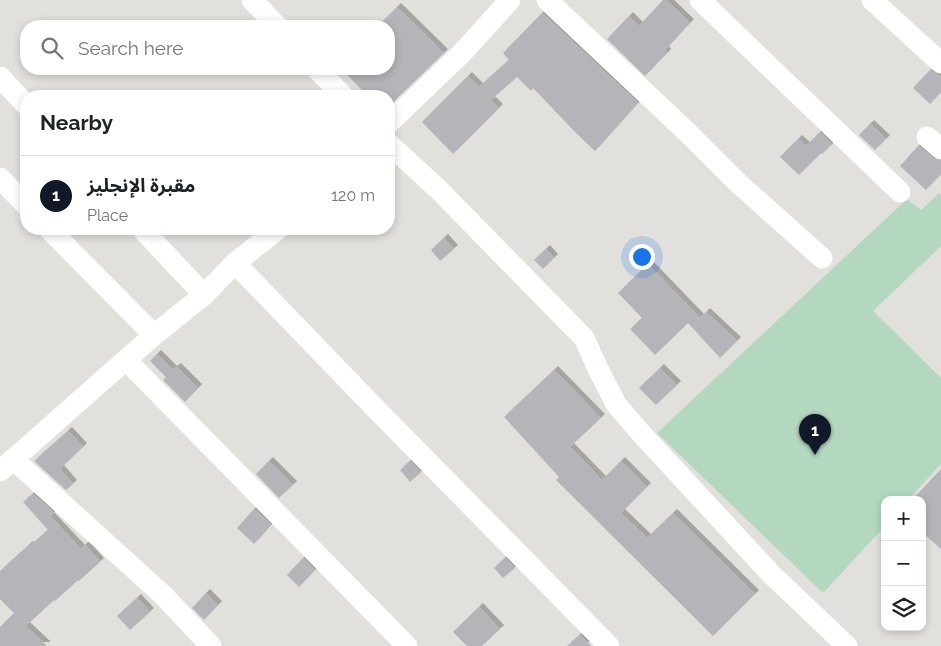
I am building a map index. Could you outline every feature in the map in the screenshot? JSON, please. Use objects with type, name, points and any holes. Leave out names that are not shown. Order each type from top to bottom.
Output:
[{"type":"street","points":[[252,0],[271,20]]},
{"type":"street","points":[[395,116],[462,54],[510,0]]},
{"type":"street","points":[[547,0],[688,132],[738,183],[822,258]]},
{"type":"street","points":[[700,0],[900,192]]},
{"type":"street","points":[[872,0],[941,63]]},
{"type":"street","points":[[323,75],[338,90]]},
{"type":"street","points":[[0,77],[20,99]]},
{"type":"street","points":[[395,150],[439,190],[584,338],[616,404],[770,574],[847,646]]},
{"type":"street","points":[[0,178],[20,199]]},
{"type":"street","points":[[55,235],[154,336]]},
{"type":"street","points":[[148,235],[204,295]]},
{"type":"street","points":[[211,646],[163,595],[7,465],[126,360],[204,295],[235,263],[270,235]]},
{"type":"street","points":[[235,263],[609,646]]},
{"type":"street","points":[[126,360],[407,646]]},
{"type":"green space","points":[[939,193],[941,195],[941,246],[873,311],[941,378],[941,464],[912,496],[881,496],[881,530],[823,593],[657,433],[907,199],[921,210]]},
{"type":"building","points":[[663,0],[666,0],[690,23],[665,50],[667,53],[645,76],[607,39],[629,16],[639,26]]},
{"type":"building","points":[[397,7],[444,53],[395,100],[395,90],[362,90],[347,75],[395,75],[395,20],[384,20]]},
{"type":"building","points":[[542,13],[638,103],[595,151],[533,88],[531,91],[517,77],[491,100],[499,108],[453,154],[422,122],[468,76],[479,87],[509,60],[503,53]]},
{"type":"building","points":[[930,70],[941,77],[941,92],[930,104],[913,88]]},
{"type":"building","points":[[870,124],[886,139],[875,150],[859,135]]},
{"type":"building","points":[[820,132],[832,144],[799,175],[780,157],[798,139],[806,146]]},
{"type":"building","points":[[918,146],[933,158],[941,161],[941,174],[926,190],[900,166]]},
{"type":"building","points":[[444,238],[454,249],[440,261],[431,250]]},
{"type":"building","points":[[546,249],[554,258],[543,269],[534,260]]},
{"type":"building","points":[[648,264],[700,318],[706,312],[737,341],[720,358],[688,323],[655,355],[630,329],[642,318],[618,293]]},
{"type":"building","points":[[157,354],[173,370],[177,367],[198,388],[185,402],[163,380],[166,377],[150,361]]},
{"type":"building","points":[[660,368],[677,385],[656,405],[639,388]]},
{"type":"building","points":[[554,370],[601,418],[570,447],[602,480],[621,461],[647,487],[621,513],[647,538],[673,513],[755,594],[713,636],[556,480],[559,477],[504,417]]},
{"type":"building","points":[[68,431],[83,447],[60,469],[73,484],[66,490],[34,461]]},
{"type":"building","points":[[269,461],[293,485],[279,498],[256,474]]},
{"type":"building","points":[[410,461],[421,472],[410,482],[400,470]]},
{"type":"building","points":[[941,469],[941,549],[926,536],[926,496],[916,496]]},
{"type":"building","points":[[33,494],[54,513],[50,516],[81,549],[85,545],[100,562],[26,626],[47,646],[0,646],[0,627],[14,613],[0,599],[0,571],[48,530],[23,502]]},
{"type":"building","points":[[254,509],[271,525],[254,544],[237,528]]},
{"type":"building","points":[[303,558],[315,570],[299,587],[287,575]]},
{"type":"building","points":[[505,558],[515,568],[503,578],[494,568]]},
{"type":"building","points":[[206,593],[218,605],[204,620],[192,608]]},
{"type":"building","points":[[137,598],[150,612],[130,630],[117,616]]},
{"type":"building","points":[[479,607],[500,629],[482,646],[467,646],[453,632]]},
{"type":"building","points":[[580,635],[591,646],[567,646]]},
{"type":"place","name":"مقبرة الإنجليز","points":[[815,455]]}]
